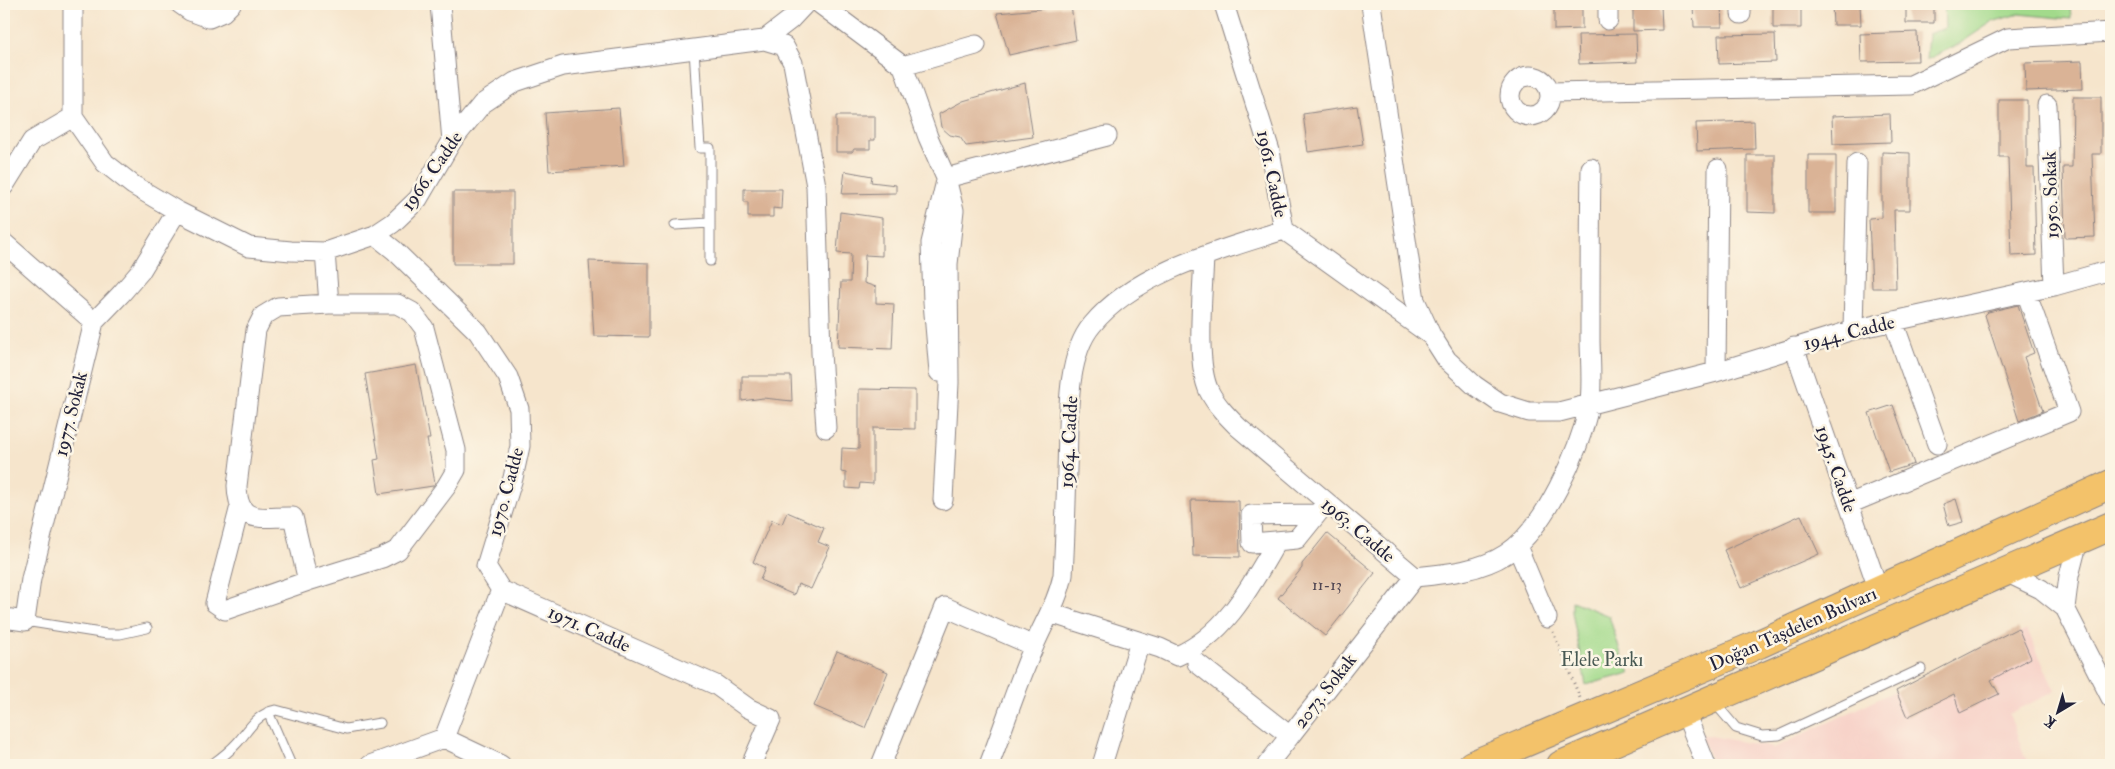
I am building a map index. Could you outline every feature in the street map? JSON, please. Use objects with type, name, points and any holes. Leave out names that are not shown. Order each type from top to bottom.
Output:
[{"type":"main road","name":"Doğan Taşdelen Bulvarı","points":[[1472,765],[1879,591],[2111,484]]},
{"type":"main road","name":"Doğan Taşdelen Bulvarı","points":[[1562,765],[2111,526]]},
{"type":"street","points":[[4,186],[32,141],[73,117],[73,4]]},
{"type":"street","points":[[180,4],[190,11],[209,18],[223,12],[231,4]]},
{"type":"street","points":[[440,4],[452,141]]},
{"type":"street","points":[[764,40],[790,20],[805,4]]},
{"type":"street","points":[[820,4],[903,66],[928,137],[946,178],[931,243],[938,371],[949,383],[943,500]]},
{"type":"street","name":"1961. Cadde","points":[[1224,4],[1270,151],[1284,230],[1431,335]]},
{"type":"street","name":"1944. Cadde","points":[[1371,4],[1415,300],[1431,335],[1446,360],[1474,385],[1500,403],[1529,412],[1559,412],[1590,406],[1716,372],[1853,330],[2054,286],[2111,270]]},
{"type":"street","points":[[1550,92],[1911,85],[2008,38],[2111,32]]},
{"type":"street","points":[[764,40],[784,46],[793,63],[816,186],[821,353],[826,428]]},
{"type":"street","name":"1966. Cadde","points":[[73,117],[105,163],[133,186],[177,211],[250,247],[325,252],[375,235],[393,223],[418,199],[452,141],[482,104],[515,82],[564,66],[764,40]]},
{"type":"street","points":[[903,66],[976,45]]},
{"type":"street","name":"1950. Sokak","points":[[2047,105],[2054,286]]},
{"type":"street","points":[[946,178],[1107,136]]},
{"type":"street","points":[[1853,330],[1857,163]]},
{"type":"street","points":[[1415,577],[1458,572],[1485,564],[1506,554],[1517,546],[1542,515],[1563,479],[1590,406],[1591,168]]},
{"type":"street","points":[[1716,372],[1718,169]]},
{"type":"street","points":[[4,243],[94,322],[140,272],[177,211]]},
{"type":"street","name":"1964. Cadde","points":[[989,765],[1034,646],[1050,613],[1064,575],[1070,397],[1076,361],[1082,342],[1091,326],[1124,298],[1164,273],[1204,256],[1284,230]]},
{"type":"street","name":"1970. Cadde","points":[[375,235],[394,250],[478,332],[508,377],[519,409],[520,446],[513,478],[486,566],[501,590]]},
{"type":"street","points":[[325,252],[329,304]]},
{"type":"street","name":"1963. Cadde","points":[[1204,256],[1201,354],[1203,374],[1209,391],[1218,406],[1321,508],[1415,577]]},
{"type":"street","points":[[1849,504],[2069,412],[2026,292]]},
{"type":"street","points":[[329,304],[397,304],[412,312],[424,328],[456,450],[456,470],[446,487],[398,550],[382,558],[225,610],[215,602],[240,506],[237,486],[256,330],[262,316],[278,307],[329,304]]},
{"type":"street","points":[[1893,321],[1937,444]]},
{"type":"street","name":"1977. Sokak","points":[[25,621],[31,580],[94,322]]},
{"type":"street","name":"1945. Cadde","points":[[1794,347],[1879,591]]},
{"type":"street","points":[[240,506],[246,515],[259,518],[293,517],[308,581]]},
{"type":"street","points":[[1321,508],[1297,539],[1252,543],[1251,516],[1321,508]]},
{"type":"street","points":[[1050,613],[1178,656],[1209,636],[1232,612],[1247,592],[1277,541]]},
{"type":"street","points":[[2065,608],[2069,576],[2078,541]]},
{"type":"street","points":[[1517,546],[1547,618]]},
{"type":"street","points":[[2006,572],[2041,589],[2065,608],[2111,698]]},
{"type":"street","name":"2073. Sokak","points":[[1197,663],[1290,736],[1415,577]]},
{"type":"street","points":[[444,738],[501,590]]},
{"type":"street","name":"1971. Cadde","points":[[501,590],[716,684],[748,708],[771,719],[751,765]]},
{"type":"street","points":[[881,765],[945,607],[1034,646]]},
{"type":"street","points":[[4,618],[25,621]]},
{"type":"street","points":[[1102,765],[1140,642]]},
{"type":"street","points":[[1685,712],[1706,765]]},
{"type":"street","points":[[1267,765],[1290,736]]},
{"type":"street","points":[[370,765],[444,738],[501,765]]},
{"type":"lane","points":[[694,49],[700,148],[710,148],[710,261]]},
{"type":"lane","points":[[674,225],[710,223]]},
{"type":"lane","points":[[25,621],[107,634],[127,633],[147,628]]},
{"type":"lane","points":[[1712,700],[1736,728],[1762,736],[1780,735],[1921,669]]},
{"type":"lane","points":[[211,765],[231,750],[256,719],[276,710],[346,730],[380,723]]},
{"type":"lane","points":[[268,712],[291,765]]},
{"type":"path","points":[[1547,618],[1588,717]]},
{"type":"shaded area","points":[[2027,629],[2055,691],[2009,714],[2028,765],[1713,765],[1700,734],[1774,748]]},
{"type":"green space","points":[[1944,4],[2070,4],[2071,19],[2018,14],[1992,22],[1959,44],[1926,60],[1928,34],[1945,28]]},
{"type":"green space","name":"Elele Parkı","points":[[1572,601],[1609,616],[1621,654],[1630,673],[1586,685],[1572,612]]},
{"type":"building","points":[[1554,4],[1582,4],[1582,29],[1554,30]]},
{"type":"building","points":[[1633,4],[1661,4],[1662,30],[1633,31]]},
{"type":"building","points":[[1693,4],[1721,4],[1722,27],[1694,27]]},
{"type":"building","points":[[1773,4],[1801,4],[1801,28],[1773,28]]},
{"type":"building","points":[[1832,4],[1860,4],[1861,25],[1833,25]]},
{"type":"building","points":[[1906,4],[1934,4],[1934,23],[1906,23]]},
{"type":"building","points":[[1071,6],[1076,40],[1009,55],[997,13]]},
{"type":"building","points":[[1917,32],[1918,61],[1861,62],[1860,34]]},
{"type":"building","points":[[1636,34],[1637,62],[1579,64],[1578,35]]},
{"type":"building","points":[[1775,34],[1776,62],[1719,64],[1718,35]]},
{"type":"building","points":[[2082,61],[2083,89],[2026,91],[2025,63]]},
{"type":"building","points":[[1025,83],[1033,137],[966,146],[960,137],[950,135],[941,127],[939,114],[963,101]]},
{"type":"building","points":[[2073,97],[2101,97],[2101,154],[2092,154],[2095,237],[2065,238],[2063,167],[2072,167]]},
{"type":"building","points":[[1999,100],[2027,100],[2027,168],[2034,168],[2036,255],[2011,256],[2008,157],[1999,157]]},
{"type":"building","points":[[1357,106],[1363,144],[1308,152],[1303,114]]},
{"type":"building","points":[[619,108],[624,166],[549,171],[545,113]]},
{"type":"building","points":[[1890,114],[1891,142],[1833,144],[1832,116]]},
{"type":"building","points":[[836,116],[875,116],[875,140],[870,140],[870,149],[836,152]]},
{"type":"building","points":[[1754,121],[1755,149],[1697,151],[1696,123]]},
{"type":"building","points":[[1882,152],[1910,153],[1910,210],[1894,210],[1896,288],[1872,288],[1869,219],[1882,218]]},
{"type":"building","points":[[1747,155],[1775,155],[1775,213],[1747,212]]},
{"type":"building","points":[[1808,155],[1836,155],[1836,213],[1808,213]]},
{"type":"building","points":[[845,171],[872,176],[871,182],[896,185],[896,193],[842,194]]},
{"type":"building","points":[[744,189],[782,189],[781,209],[773,208],[773,217],[748,217],[748,202],[744,202]]},
{"type":"building","points":[[453,192],[513,192],[513,264],[453,264]]},
{"type":"building","points":[[840,212],[882,218],[882,256],[865,255],[864,283],[876,287],[876,303],[894,304],[892,349],[838,347],[841,282],[850,282],[851,254],[837,253]]},
{"type":"building","points":[[589,261],[649,263],[649,337],[594,336]]},
{"type":"building","points":[[2018,305],[2034,353],[2024,357],[2043,411],[2019,421],[1985,315],[1988,312]]},
{"type":"building","points":[[416,365],[430,439],[427,439],[435,483],[433,486],[379,494],[374,460],[379,459],[365,374]]},
{"type":"building","points":[[742,376],[791,376],[792,401],[763,398],[742,401]]},
{"type":"building","points":[[859,389],[915,390],[915,429],[873,428],[873,484],[860,483],[859,489],[846,488],[846,473],[841,472],[842,448],[859,449]]},
{"type":"building","points":[[1893,405],[1914,464],[1889,472],[1869,413]]},
{"type":"building","points":[[1956,499],[1963,522],[1949,526],[1943,504]]},
{"type":"building","points":[[1191,500],[1239,501],[1240,557],[1193,556]]},
{"type":"building","points":[[787,512],[824,528],[818,542],[830,547],[811,589],[798,584],[794,595],[760,580],[765,568],[753,562],[772,520],[782,524]]},
{"type":"building","points":[[1801,515],[1819,554],[1741,588],[1724,550]]},
{"type":"building","points":[[1327,533],[1375,573],[1325,636],[1278,598]]},
{"type":"building","points":[[2018,628],[2031,658],[1991,680],[1999,694],[1960,713],[1954,694],[1907,717],[1896,691]]},
{"type":"building","points":[[837,651],[888,672],[865,728],[814,706]]}]
